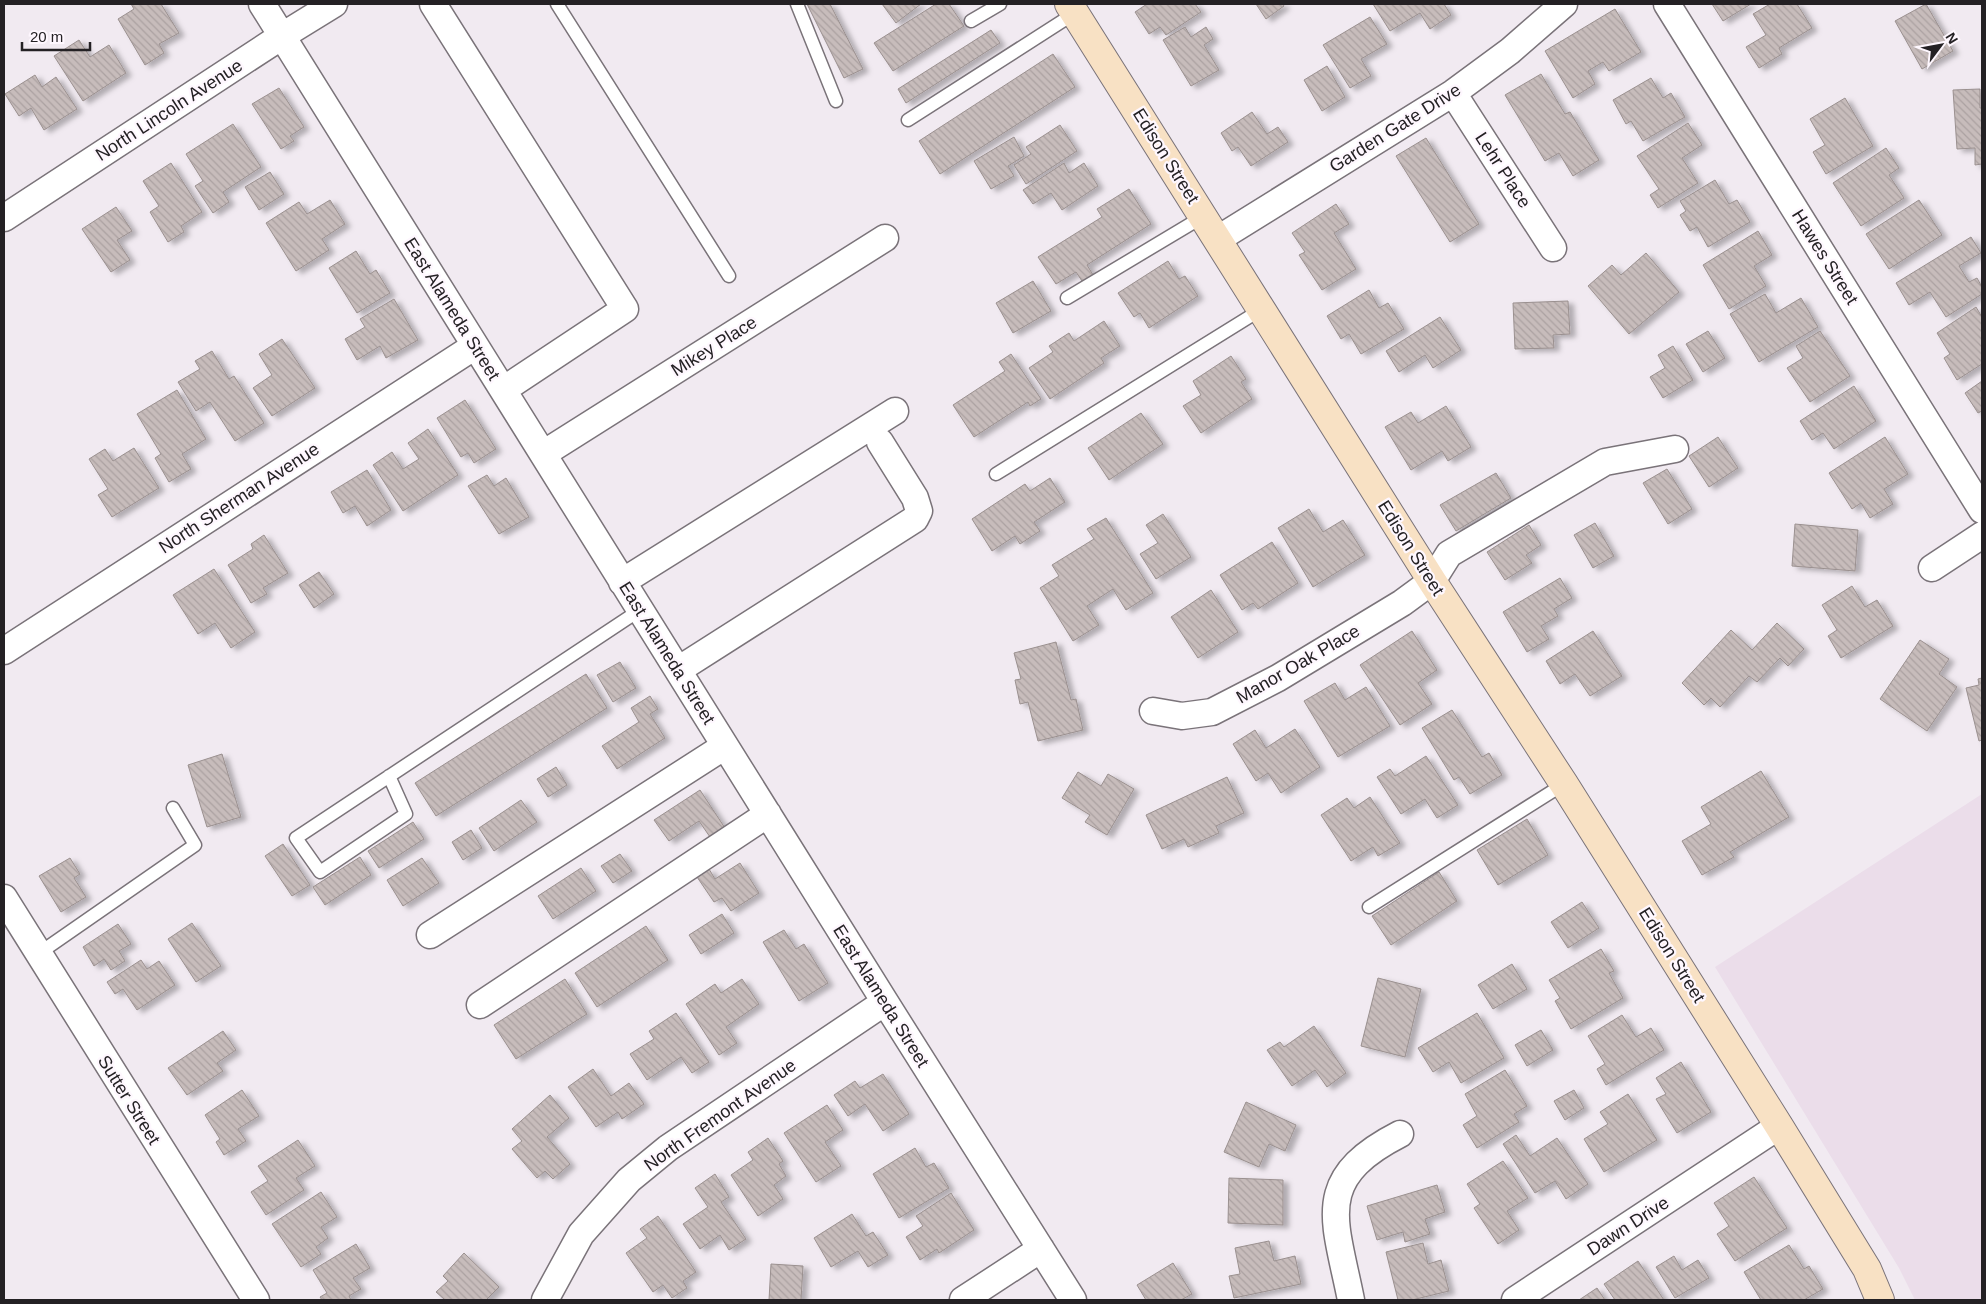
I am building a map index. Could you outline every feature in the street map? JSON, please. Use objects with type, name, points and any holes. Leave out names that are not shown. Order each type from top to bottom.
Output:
[{"type":"street","name":"East Alameda Street","points":[[262,4],[1073,1300]]},
{"type":"street","name":"North Lincoln Avenue","points":[[4,218],[334,4]]},
{"type":"street","points":[[433,4],[625,309],[503,390]]},
{"type":"street","name":"Garden Gate Drive","points":[[1211,228],[1453,93],[1510,51],[1564,4]]},
{"type":"street","name":"Hawes Street","points":[[1667,4],[1982,510]]},
{"type":"street","name":"Edison Street","points":[[1072,9],[1432,581],[1564,784],[1779,1126],[1867,1269],[1880,1300]]},
{"type":"street","name":"Lehr Place","points":[[1453,93],[1553,248]]},
{"type":"street","name":"Mikey Place","points":[[543,454],[886,238]]},
{"type":"street","name":"North Sherman Avenue","points":[[4,651],[475,346]]},
{"type":"street","points":[[622,582],[894,411]]},
{"type":"street","points":[[678,670],[915,519],[920,511],[916,498],[880,442]]},
{"type":"street","points":[[1432,581],[1449,554],[1606,462],[1675,449]]},
{"type":"street","points":[[1932,568],[1982,534]]},
{"type":"street","name":"Manor Oak Place","points":[[1152,711],[1182,716],[1212,712],[1286,673],[1402,603],[1432,581]]},
{"type":"street","points":[[430,935],[725,746]]},
{"type":"street","points":[[480,1005],[768,814]]},
{"type":"street","name":"Sutter Street","points":[[7,910],[38,954],[256,1300]]},
{"type":"street","name":"North Fremont Avenue","points":[[545,1300],[581,1234],[629,1180],[668,1148],[885,1002]]},
{"type":"street","name":"Dawn Drive","points":[[1515,1300],[1779,1126]]},
{"type":"street","points":[[1351,1300],[1336,1222],[1335,1202],[1341,1182],[1360,1159],[1376,1146],[1400,1134]]},
{"type":"street","points":[[963,1300],[1041,1250]]},
{"type":"lane","points":[[557,4],[729,276]]},
{"type":"lane","points":[[797,4],[836,101]]},
{"type":"lane","points":[[971,21],[1000,4]]},
{"type":"lane","points":[[908,120],[1072,9]]},
{"type":"lane","points":[[1067,298],[1211,228]]},
{"type":"lane","points":[[996,474],[1262,309]]},
{"type":"lane","points":[[389,776],[406,814],[320,872],[296,838],[389,776],[640,610]]},
{"type":"lane","points":[[1369,907],[1564,784]]},
{"type":"lane","points":[[38,954],[195,845],[173,808]]},
{"type":"shaded area","points":[[1982,794],[1982,1300],[1915,1300],[1899,1268],[1715,967]]},
{"type":"building","points":[[131,4],[161,4],[179,33],[159,44],[164,53],[145,65],[118,19],[134,9]]},
{"type":"building","points":[[807,4],[830,4],[863,69],[844,78]]},
{"type":"building","points":[[882,4],[921,4],[896,23]]},
{"type":"building","points":[[936,4],[949,4],[964,26],[893,71],[874,43]]},
{"type":"building","points":[[1147,4],[1195,4],[1201,12],[1166,35],[1160,27],[1149,34],[1135,12]]},
{"type":"building","points":[[1256,4],[1283,4],[1284,6],[1266,19]]},
{"type":"building","points":[[1373,4],[1444,4],[1451,15],[1430,29],[1420,13],[1390,31]]},
{"type":"building","points":[[1712,4],[1751,4],[1723,21]]},
{"type":"building","points":[[1770,4],[1797,4],[1812,28],[1779,48],[1782,54],[1759,68],[1746,47],[1766,35],[1753,14]]},
{"type":"building","points":[[1926,4],[1953,51],[1922,69],[1895,21]]},
{"type":"building","points":[[1615,9],[1641,52],[1609,71],[1603,62],[1588,71],[1595,84],[1573,98],[1545,51]]},
{"type":"building","points":[[1370,17],[1387,44],[1361,59],[1371,76],[1350,88],[1323,45]]},
{"type":"building","points":[[1185,27],[1191,37],[1206,27],[1213,39],[1204,45],[1219,70],[1191,86],[1163,40]]},
{"type":"building","points":[[991,30],[1000,43],[906,103],[898,89]]},
{"type":"building","points":[[79,40],[90,57],[109,45],[126,73],[83,101],[54,56]]},
{"type":"building","points":[[1053,54],[1075,87],[940,174],[919,141]]},
{"type":"building","points":[[1327,66],[1345,97],[1322,111],[1304,80]]},
{"type":"building","points":[[1541,74],[1565,114],[1570,112],[1599,160],[1573,176],[1559,153],[1545,161],[1505,95]]},
{"type":"building","points":[[35,75],[42,87],[56,77],[77,109],[44,130],[31,108],[19,116],[5,94]]},
{"type":"building","points":[[1651,78],[1663,98],[1671,93],[1685,117],[1643,141],[1631,121],[1626,124],[1613,100]]},
{"type":"building","points":[[279,88],[304,127],[290,136],[294,141],[281,149],[252,104]]},
{"type":"building","points":[[1980,89],[1982,164],[1975,165],[1975,148],[1957,149],[1953,90]]},
{"type":"building","points":[[1845,98],[1873,146],[1826,174],[1813,152],[1825,145],[1810,119]]},
{"type":"building","points":[[1252,112],[1267,134],[1278,127],[1288,142],[1251,166],[1238,147],[1232,151],[1221,133]]},
{"type":"building","points":[[1688,123],[1702,145],[1682,158],[1698,183],[1658,208],[1650,195],[1659,189],[1637,156]]},
{"type":"building","points":[[233,124],[261,167],[223,192],[229,202],[213,213],[195,186],[203,181],[186,154]]},
{"type":"building","points":[[1060,125],[1077,151],[1026,184],[1014,165],[1031,154],[1026,147]]},
{"type":"building","points":[[1014,137],[1024,156],[1008,166],[1014,176],[991,189],[974,161]]},
{"type":"building","points":[[1426,138],[1479,224],[1450,242],[1396,156]]},
{"type":"building","points":[[1886,148],[1899,168],[1889,175],[1904,198],[1861,226],[1833,183]]},
{"type":"building","points":[[171,163],[202,212],[181,226],[184,232],[168,242],[150,212],[159,206],[143,181]]},
{"type":"building","points":[[1064,163],[1069,173],[1084,163],[1098,186],[1062,210],[1051,193],[1033,204],[1023,190]]},
{"type":"building","points":[[270,172],[284,194],[259,210],[245,187]]},
{"type":"building","points":[[1715,180],[1729,204],[1737,200],[1750,222],[1708,247],[1697,227],[1690,231],[1680,215],[1686,211],[1680,201]]},
{"type":"building","points":[[1129,189],[1151,224],[1087,265],[1095,278],[1084,284],[1076,272],[1056,284],[1038,257],[1102,217],[1097,209]]},
{"type":"building","points":[[330,200],[345,224],[322,239],[329,250],[296,271],[266,223],[299,202],[307,214]]},
{"type":"building","points":[[1919,200],[1942,235],[1889,269],[1866,234]]},
{"type":"building","points":[[1336,204],[1349,224],[1334,233],[1356,269],[1322,290],[1299,255],[1305,252],[1292,233]]},
{"type":"building","points":[[116,207],[132,231],[117,240],[130,260],[111,272],[82,229]]},
{"type":"building","points":[[1758,231],[1772,255],[1754,266],[1766,286],[1729,309],[1703,265]]},
{"type":"building","points":[[1971,237],[1981,253],[1959,266],[1969,282],[1977,278],[1982,287],[1982,294],[1946,317],[1930,292],[1909,305],[1896,283]]},
{"type":"building","points":[[356,251],[370,274],[376,270],[390,293],[357,313],[329,268]]},
{"type":"building","points":[[1646,253],[1679,292],[1629,334],[1588,286],[1612,265],[1621,275]]},
{"type":"building","points":[[1168,261],[1179,279],[1185,276],[1198,296],[1149,328],[1140,313],[1134,317],[1118,293]]},
{"type":"building","points":[[1033,281],[1051,311],[1013,333],[996,303]]},
{"type":"building","points":[[1369,290],[1379,308],[1388,303],[1404,329],[1361,354],[1349,334],[1341,339],[1327,316]]},
{"type":"building","points":[[1765,294],[1776,313],[1801,298],[1818,327],[1759,362],[1730,314]]},
{"type":"building","points":[[394,299],[418,340],[386,358],[380,346],[357,360],[345,339],[365,327],[360,319]]},
{"type":"building","points":[[1568,301],[1570,334],[1553,335],[1554,348],[1515,349],[1513,303]]},
{"type":"building","points":[[1976,307],[1982,317],[1982,364],[1957,380],[1944,358],[1950,354],[1937,333]]},
{"type":"building","points":[[1440,317],[1461,350],[1433,368],[1425,355],[1399,372],[1386,351]]},
{"type":"building","points":[[1104,321],[1120,346],[1101,358],[1104,363],[1050,399],[1029,368],[1053,352],[1049,346],[1069,333],[1074,341]]},
{"type":"building","points":[[1708,331],[1725,358],[1703,372],[1686,344]]},
{"type":"building","points":[[1820,331],[1850,376],[1810,402],[1787,368],[1803,358],[1796,346]]},
{"type":"building","points":[[282,339],[315,388],[272,416],[253,388],[272,375],[259,354]]},
{"type":"building","points":[[1673,346],[1693,380],[1663,398],[1650,377],[1665,368],[1658,355]]},
{"type":"building","points":[[212,351],[229,379],[234,376],[264,423],[235,441],[210,402],[196,411],[178,382],[200,369],[195,361]]},
{"type":"building","points":[[1011,354],[1041,399],[1030,406],[1028,402],[974,437],[953,405],[1005,371],[999,362]]},
{"type":"building","points":[[1231,356],[1246,379],[1241,382],[1252,399],[1201,433],[1183,406],[1201,395],[1193,381]]},
{"type":"building","points":[[1982,381],[1982,411],[1978,413],[1965,393]]},
{"type":"building","points":[[1854,386],[1876,421],[1834,449],[1823,433],[1812,440],[1800,421]]},
{"type":"building","points":[[177,390],[206,439],[182,454],[191,469],[169,482],[155,458],[161,454],[137,414]]},
{"type":"building","points":[[465,400],[496,449],[474,463],[468,453],[461,457],[437,418]]},
{"type":"building","points":[[1446,406],[1471,447],[1448,461],[1442,451],[1411,470],[1385,427],[1411,412],[1418,423]]},
{"type":"building","points":[[1141,413],[1163,444],[1109,480],[1088,448]]},
{"type":"building","points":[[428,429],[458,475],[403,511],[373,465],[392,452],[403,469],[419,459],[408,443]]},
{"type":"building","points":[[1718,437],[1738,468],[1709,487],[1689,456]]},
{"type":"building","points":[[1885,437],[1908,474],[1884,489],[1893,504],[1870,518],[1861,503],[1852,509],[1829,473]]},
{"type":"building","points":[[134,448],[159,488],[112,517],[98,495],[108,489],[89,459],[105,449],[113,461]]},
{"type":"building","points":[[1667,469],[1692,509],[1668,524],[1643,483]]},
{"type":"building","points":[[367,470],[391,510],[367,526],[355,506],[343,513],[331,492]]},
{"type":"building","points":[[1496,473],[1511,498],[1456,531],[1440,505]]},
{"type":"building","points":[[487,475],[494,486],[506,478],[529,517],[499,534],[468,486]]},
{"type":"building","points":[[1050,478],[1065,502],[1034,522],[1040,531],[1020,544],[1015,536],[992,551],[972,519],[1025,484],[1030,491]]},
{"type":"building","points":[[1309,509],[1323,532],[1343,520],[1365,555],[1313,587],[1278,528]]},
{"type":"building","points":[[1163,514],[1191,557],[1156,579],[1140,554],[1158,543],[1146,525]]},
{"type":"building","points":[[1106,518],[1153,593],[1126,610],[1113,589],[1087,606],[1099,625],[1073,641],[1040,588],[1059,576],[1052,565],[1094,539],[1087,529]]},
{"type":"building","points":[[1595,523],[1614,556],[1593,568],[1574,535]]},
{"type":"building","points":[[1795,524],[1858,530],[1855,571],[1792,566]]},
{"type":"building","points":[[1529,525],[1541,545],[1526,555],[1532,563],[1505,580],[1487,552]]},
{"type":"building","points":[[264,535],[288,573],[263,588],[267,594],[251,603],[228,565],[253,549],[251,544]]},
{"type":"building","points":[[1272,542],[1298,583],[1258,609],[1253,603],[1242,610],[1220,575]]},
{"type":"building","points":[[214,569],[255,632],[231,648],[215,623],[198,634],[173,595]]},
{"type":"building","points":[[319,572],[334,594],[314,608],[299,585]]},
{"type":"building","points":[[1560,578],[1572,598],[1554,609],[1558,616],[1541,626],[1549,639],[1527,652],[1503,612]]},
{"type":"building","points":[[1852,586],[1865,607],[1877,600],[1893,626],[1841,658],[1828,636],[1837,630],[1822,605]]},
{"type":"building","points":[[1211,590],[1238,632],[1198,658],[1171,617]]},
{"type":"building","points":[[1777,623],[1804,649],[1788,666],[1780,658],[1757,682],[1749,676],[1720,707],[1711,698],[1704,705],[1682,683],[1731,630],[1752,650]]},
{"type":"building","points":[[1412,631],[1437,670],[1418,683],[1432,704],[1400,725],[1360,665]]},
{"type":"building","points":[[1593,631],[1622,676],[1590,696],[1575,674],[1560,684],[1546,661]]},
{"type":"building","points":[[1920,640],[1949,659],[1939,674],[1957,687],[1927,731],[1880,699]]},
{"type":"building","points":[[1056,642],[1071,700],[1076,699],[1083,730],[1038,741],[1028,702],[1020,704],[1015,680],[1021,679],[1014,653]]},
{"type":"building","points":[[620,662],[636,688],[613,702],[597,675]]},
{"type":"building","points":[[586,674],[607,708],[436,816],[415,783]]},
{"type":"building","points":[[1982,678],[1982,740],[1979,741],[1966,688],[1979,685],[1978,679]]},
{"type":"building","points":[[1335,683],[1345,700],[1366,687],[1390,726],[1338,757],[1304,701]]},
{"type":"building","points":[[650,696],[658,709],[650,714],[665,738],[617,769],[602,746],[639,722],[631,708]]},
{"type":"building","points":[[1452,710],[1482,757],[1489,753],[1502,775],[1470,794],[1459,777],[1454,780],[1422,728]]},
{"type":"building","points":[[1295,729],[1320,767],[1281,793],[1268,773],[1256,781],[1233,744],[1255,730],[1266,748]]},
{"type":"building","points":[[222,754],[241,817],[207,827],[188,765]]},
{"type":"building","points":[[1426,756],[1458,805],[1437,818],[1425,799],[1401,814],[1377,777],[1390,769],[1395,776]]},
{"type":"building","points":[[556,767],[567,785],[548,797],[537,779]]},
{"type":"building","points":[[1761,771],[1789,817],[1730,852],[1734,857],[1702,875],[1682,841],[1711,824],[1701,807]]},
{"type":"building","points":[[1078,772],[1101,786],[1108,774],[1134,789],[1107,835],[1085,822],[1090,815],[1062,798]]},
{"type":"building","points":[[1227,777],[1244,813],[1216,826],[1219,833],[1188,847],[1184,839],[1162,849],[1146,815]]},
{"type":"building","points":[[700,790],[725,828],[710,837],[699,821],[669,841],[654,820]]},
{"type":"building","points":[[1370,797],[1400,843],[1378,856],[1373,847],[1351,861],[1321,815],[1347,798],[1354,808]]},
{"type":"building","points":[[521,800],[537,822],[494,851],[479,828]]},
{"type":"building","points":[[1527,819],[1548,855],[1498,885],[1477,850]]},
{"type":"building","points":[[413,822],[424,839],[379,868],[368,851]]},
{"type":"building","points":[[471,830],[482,848],[463,860],[452,842]]},
{"type":"building","points":[[283,844],[310,885],[292,896],[265,856]]},
{"type":"building","points":[[620,854],[632,871],[613,883],[601,866]]},
{"type":"building","points":[[360,857],[371,875],[325,905],[313,887]]},
{"type":"building","points":[[70,858],[80,874],[74,878],[86,897],[61,912],[39,876]]},
{"type":"building","points":[[422,858],[439,883],[403,906],[387,880]]},
{"type":"building","points":[[740,863],[759,893],[731,911],[722,898],[714,902],[697,877],[709,869],[715,879]]},
{"type":"building","points":[[581,868],[596,891],[553,919],[538,896]]},
{"type":"building","points":[[1439,872],[1457,901],[1391,945],[1372,916]]},
{"type":"building","points":[[1582,902],[1599,928],[1568,948],[1551,922]]},
{"type":"building","points":[[722,914],[734,933],[701,954],[689,935]]},
{"type":"building","points":[[192,923],[221,966],[196,982],[168,939]]},
{"type":"building","points":[[118,924],[131,944],[119,951],[125,961],[111,970],[104,959],[94,966],[83,947]]},
{"type":"building","points":[[646,926],[668,960],[597,1007],[575,973]]},
{"type":"building","points":[[784,930],[796,949],[804,944],[828,983],[799,1001],[763,942]]},
{"type":"building","points":[[1601,949],[1614,971],[1609,973],[1623,998],[1571,1029],[1555,1001],[1560,998],[1549,980]]},
{"type":"building","points":[[141,960],[147,969],[159,961],[175,985],[137,1010],[123,989],[115,994],[107,982]]},
{"type":"building","points":[[1512,964],[1527,989],[1493,1009],[1478,985]]},
{"type":"building","points":[[1378,978],[1421,989],[1405,1057],[1361,1046]]},
{"type":"building","points":[[565,979],[587,1014],[516,1059],[494,1025]]},
{"type":"building","points":[[742,979],[759,1004],[726,1027],[737,1043],[719,1055],[686,1004],[715,984],[721,993]]},
{"type":"building","points":[[676,1013],[709,1062],[692,1073],[681,1057],[647,1080],[630,1054],[654,1039],[649,1031]]},
{"type":"building","points":[[1477,1013],[1504,1058],[1461,1083],[1449,1062],[1433,1072],[1418,1048]]},
{"type":"building","points":[[1622,1015],[1636,1037],[1651,1028],[1664,1050],[1606,1085],[1597,1069],[1605,1064],[1588,1036]]},
{"type":"building","points":[[1314,1026],[1346,1073],[1327,1087],[1315,1070],[1292,1086],[1267,1050],[1280,1042],[1284,1047]]},
{"type":"building","points":[[1541,1030],[1553,1050],[1527,1066],[1515,1045]]},
{"type":"building","points":[[223,1031],[236,1050],[217,1063],[223,1071],[187,1095],[168,1068]]},
{"type":"building","points":[[1681,1062],[1711,1112],[1677,1133],[1656,1099],[1666,1094],[1656,1078]]},
{"type":"building","points":[[593,1069],[611,1096],[629,1083],[644,1104],[622,1119],[618,1112],[596,1127],[568,1087]]},
{"type":"building","points":[[1505,1070],[1527,1106],[1514,1114],[1519,1122],[1477,1148],[1463,1125],[1477,1116],[1465,1094]]},
{"type":"building","points":[[883,1074],[909,1114],[883,1131],[865,1104],[848,1116],[834,1095],[855,1081],[860,1088]]},
{"type":"building","points":[[242,1090],[259,1116],[238,1129],[246,1141],[224,1155],[216,1142],[220,1139],[205,1115]]},
{"type":"building","points":[[1574,1090],[1584,1108],[1565,1120],[1554,1101]]},
{"type":"building","points":[[1628,1094],[1657,1140],[1604,1172],[1584,1139],[1608,1124],[1600,1112]]},
{"type":"building","points":[[550,1095],[569,1118],[547,1137],[570,1164],[553,1179],[545,1171],[537,1178],[512,1149],[522,1141],[512,1129]]},
{"type":"building","points":[[1246,1102],[1296,1125],[1285,1151],[1269,1144],[1259,1167],[1224,1152]]},
{"type":"building","points":[[827,1105],[843,1130],[825,1142],[841,1166],[816,1182],[784,1133]]},
{"type":"building","points":[[1516,1135],[1530,1156],[1557,1138],[1588,1184],[1566,1199],[1555,1181],[1535,1193],[1503,1144]]},
{"type":"building","points":[[768,1138],[783,1161],[779,1164],[786,1176],[774,1185],[783,1199],[758,1216],[731,1175],[753,1160],[748,1152]]},
{"type":"building","points":[[298,1140],[315,1166],[296,1178],[304,1190],[266,1215],[251,1192],[268,1181],[258,1166]]},
{"type":"building","points":[[915,1148],[926,1167],[934,1163],[949,1188],[899,1218],[873,1174]]},
{"type":"building","points":[[1503,1161],[1528,1198],[1507,1211],[1519,1230],[1498,1244],[1474,1208],[1480,1204],[1467,1184]]},
{"type":"building","points":[[715,1174],[729,1197],[721,1202],[746,1239],[729,1250],[720,1235],[700,1249],[683,1224],[708,1207],[695,1188]]},
{"type":"building","points":[[1754,1177],[1787,1228],[1735,1261],[1717,1234],[1729,1226],[1714,1203]]},
{"type":"building","points":[[1229,1178],[1283,1180],[1283,1225],[1228,1223]]},
{"type":"building","points":[[1437,1185],[1445,1212],[1425,1219],[1430,1234],[1405,1242],[1403,1232],[1377,1240],[1367,1206]]},
{"type":"building","points":[[321,1192],[337,1217],[321,1227],[328,1238],[316,1247],[321,1254],[301,1267],[272,1224]]},
{"type":"building","points":[[951,1193],[974,1230],[939,1253],[937,1249],[920,1260],[906,1237],[923,1226],[916,1216]]},
{"type":"building","points":[[852,1214],[866,1236],[873,1232],[888,1255],[868,1267],[858,1251],[831,1267],[814,1238]]},
{"type":"building","points":[[658,1216],[696,1272],[683,1281],[687,1288],[672,1298],[663,1285],[653,1292],[626,1253],[647,1238],[640,1229]]},
{"type":"building","points":[[1269,1241],[1274,1261],[1295,1256],[1301,1284],[1234,1298],[1229,1276],[1240,1274],[1235,1248]]},
{"type":"building","points":[[1423,1243],[1428,1264],[1441,1260],[1449,1291],[1412,1300],[1398,1300],[1386,1252]]},
{"type":"building","points":[[356,1244],[370,1268],[353,1278],[361,1289],[349,1296],[351,1300],[322,1300],[320,1297],[327,1293],[313,1270]]},
{"type":"building","points":[[1789,1245],[1804,1269],[1809,1266],[1823,1289],[1804,1300],[1761,1300],[1744,1272]]},
{"type":"building","points":[[464,1253],[499,1287],[486,1300],[445,1300],[436,1292],[448,1281],[443,1276]]},
{"type":"building","points":[[1674,1256],[1682,1270],[1698,1260],[1709,1278],[1675,1298],[1656,1267]]},
{"type":"building","points":[[1638,1261],[1664,1300],[1615,1300],[1604,1284]]},
{"type":"building","points":[[1173,1263],[1192,1294],[1181,1300],[1146,1300],[1137,1285]]},
{"type":"building","points":[[771,1264],[803,1266],[801,1300],[769,1300]]},
{"type":"building","points":[[1597,1288],[1605,1300],[1579,1300]]}]
